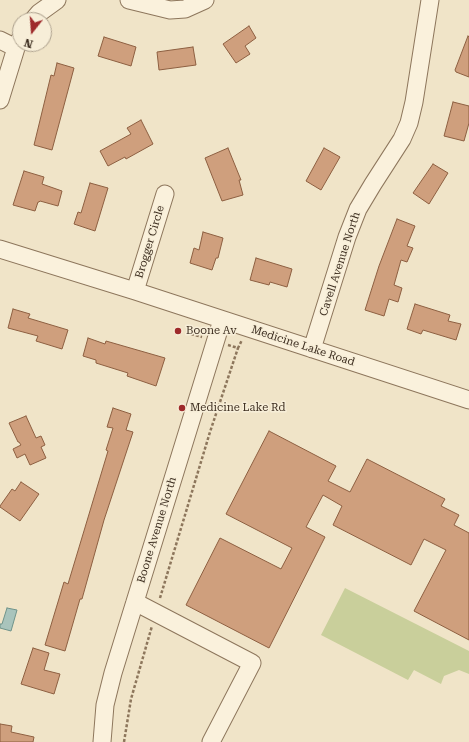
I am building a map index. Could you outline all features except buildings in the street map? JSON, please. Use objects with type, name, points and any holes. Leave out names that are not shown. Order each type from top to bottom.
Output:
[{"type":"street","points":[[40,12],[57,0]]},
{"type":"street","points":[[129,0],[170,10],[185,9],[205,0]]},
{"type":"street","name":"Cavell Avenue North","points":[[312,349],[347,238],[358,210],[402,139],[409,122],[414,102],[430,0]]},
{"type":"street","points":[[0,40],[12,43]]},
{"type":"street","points":[[0,100],[15,52]]},
{"type":"street","name":"Brogger Circle","points":[[135,291],[164,194]]},
{"type":"street","name":"Medicine Lake Road","points":[[0,249],[135,291],[469,400]]},
{"type":"street","name":"Boone Avenue North","points":[[102,742],[104,705],[222,320]]},
{"type":"street","points":[[135,602],[252,663],[211,742]]},
{"type":"path","points":[[124,742],[131,698],[210,432],[238,348]]},
{"type":"green space","points":[[345,588],[469,651],[469,674],[459,670],[444,676],[441,684],[414,670],[408,680],[321,635]]},
{"type":"water","points":[[7,608],[17,610],[11,631],[0,628],[0,624],[2,624]]},
{"type":"place","name":"Boone Av","points":[[178,331]]},
{"type":"place","name":"Medicine Lake Rd","points":[[182,408]]}]
